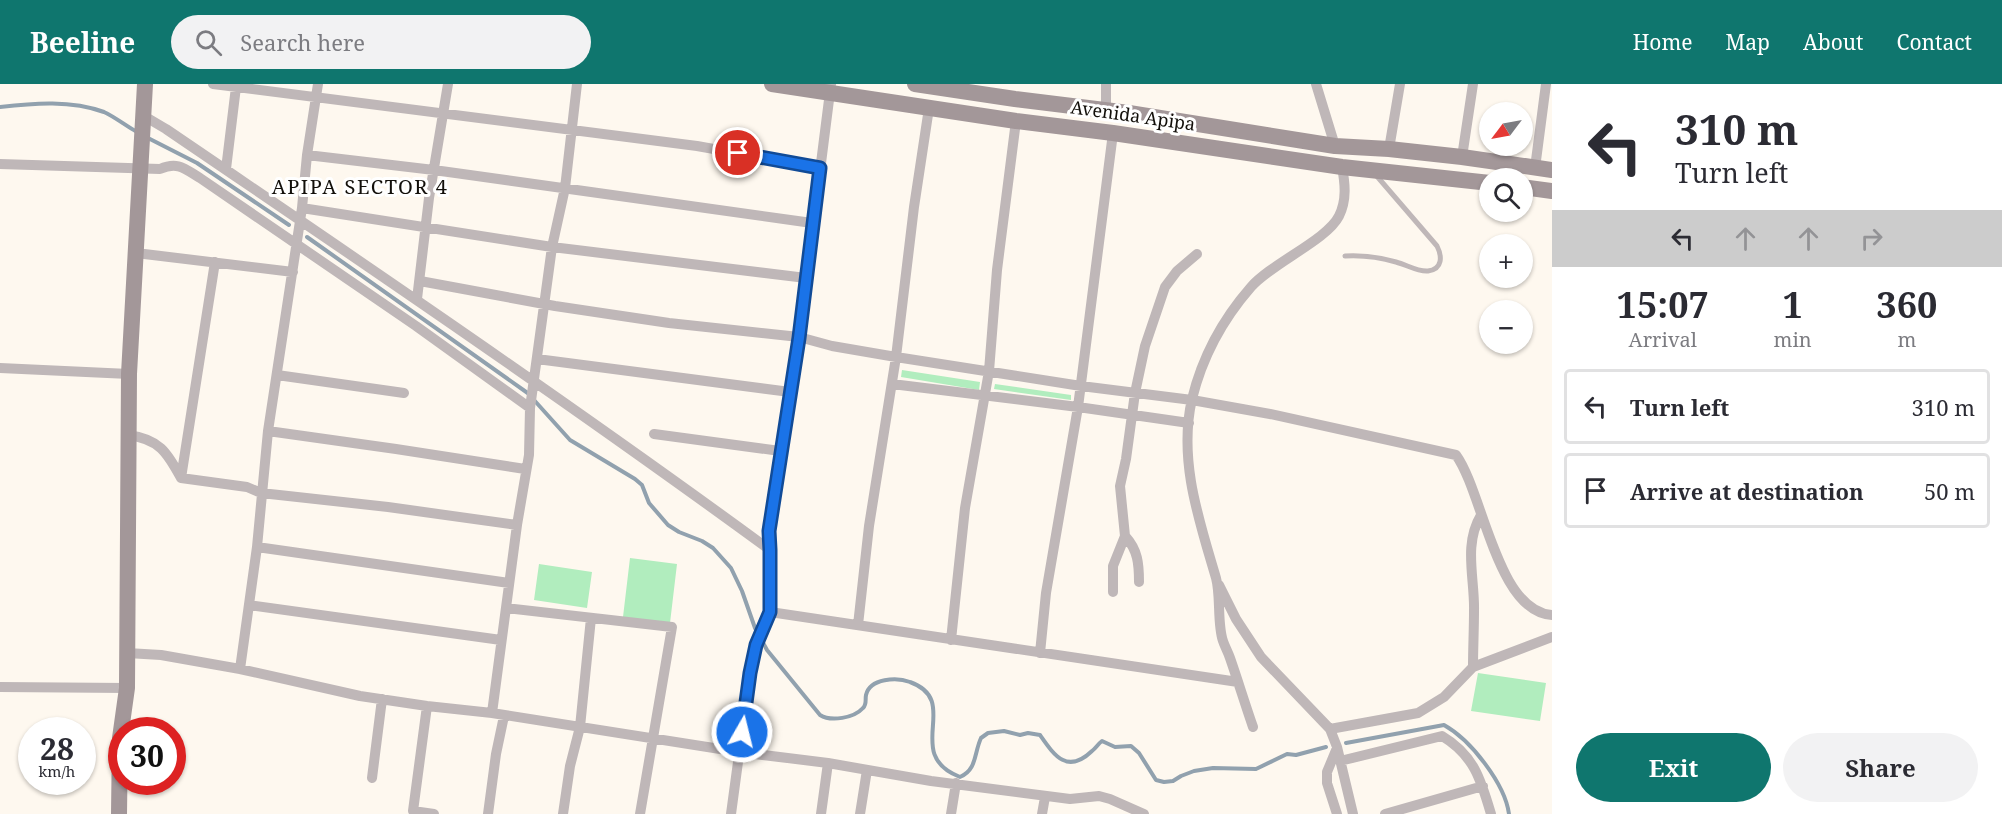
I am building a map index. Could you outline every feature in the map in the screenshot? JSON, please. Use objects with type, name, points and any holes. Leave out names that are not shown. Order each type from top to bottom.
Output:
[{"type":"street","points":[[119,814],[120,747],[127,688],[129,374],[145,84]]},
{"type":"street","points":[[213,84],[697,146],[820,168]]},
{"type":"street","points":[[240,669],[257,547],[268,431],[293,272],[318,84]]},
{"type":"street","points":[[417,299],[448,84]]},
{"type":"street","points":[[492,713],[517,525],[529,455],[530,408],[552,246],[565,188],[577,84]]},
{"type":"street","name":"Avenida Apipa","points":[[772,84],[831,88],[929,108],[1016,121],[1342,167],[1479,182]]},
{"type":"street","name":"Avenida Apipa","points":[[915,84],[1129,113],[1335,146],[1462,157],[1552,170]]},
{"type":"street","points":[[1106,84],[1106,111]]},
{"type":"street","points":[[1316,84],[1335,146]]},
{"type":"street","points":[[1389,149],[1400,84]]},
{"type":"street","points":[[1462,157],[1473,84]]},
{"type":"street","points":[[1535,168],[1546,84]]},
{"type":"street","points":[[226,170],[236,87]]},
{"type":"street","points":[[730,814],[750,673],[756,645],[770,612],[769,531],[799,338],[831,88]]},
{"type":"street","points":[[858,625],[869,526],[896,357],[914,207],[929,108]]},
{"type":"street","points":[[144,116],[417,299],[770,550]]},
{"type":"street","points":[[951,640],[965,508],[989,371],[997,270],[1016,121]]},
{"type":"street","points":[[1041,653],[1046,593],[1078,407],[1113,133]]},
{"type":"street","points":[[307,154],[812,224]]},
{"type":"street","points":[[0,164],[160,169],[169,165],[177,165],[200,178],[416,326],[530,408]]},
{"type":"street","points":[[1342,167],[1345,186],[1344,203],[1339,217],[1326,232],[1272,267],[1252,286],[1214,340],[1192,400],[1187,438],[1191,488],[1216,580],[1236,619],[1261,657],[1330,729],[1337,747],[1353,814]]},
{"type":"street","points":[[1533,188],[1552,191]]},
{"type":"street","points":[[302,208],[552,246],[806,278]]},
{"type":"street","points":[[136,253],[293,272]]},
{"type":"street","points":[[1113,592],[1113,566],[1125,536],[1120,486],[1126,459],[1134,393],[1145,346],[1165,287],[1177,271],[1197,254]]},
{"type":"street","points":[[181,478],[215,262]]},
{"type":"street","points":[[420,281],[669,323],[799,338],[896,357],[1081,386],[1192,400],[1270,414],[1456,454],[1469,477],[1481,515],[1502,569],[1511,585],[1530,607],[1540,614],[1552,615]]},
{"type":"street","points":[[537,359],[790,392]]},
{"type":"street","points":[[0,368],[129,374]]},
{"type":"street","points":[[277,375],[404,393]]},
{"type":"street","points":[[892,384],[1189,423]]},
{"type":"street","points":[[268,431],[525,470]]},
{"type":"street","points":[[654,434],[780,451]]},
{"type":"street","points":[[128,435],[147,438],[155,443],[166,452],[181,478]]},
{"type":"street","points":[[181,478],[247,487],[261,493],[388,507],[517,525]]},
{"type":"street","points":[[1473,667],[1474,610],[1471,553],[1475,524],[1481,515]]},
{"type":"street","points":[[1125,536],[1133,544],[1136,552],[1139,582]]},
{"type":"street","points":[[257,547],[509,583]]},
{"type":"street","points":[[1216,580],[1222,639],[1253,727]]},
{"type":"street","points":[[249,605],[501,640]]},
{"type":"street","points":[[506,608],[672,627],[640,814]]},
{"type":"street","points":[[770,612],[1238,682]]},
{"type":"street","points":[[563,814],[579,727],[591,618]]},
{"type":"street","points":[[1330,729],[1418,713],[1444,697],[1473,667],[1552,637]]},
{"type":"street","points":[[127,653],[161,655],[240,669],[382,699],[828,763],[931,781],[1045,797],[1070,799],[1099,796],[1110,799],[1121,810],[1144,814]]},
{"type":"street","points":[[0,687],[127,688]]},
{"type":"street","points":[[372,778],[382,699]]},
{"type":"street","points":[[427,706],[413,811],[434,814]]},
{"type":"street","points":[[488,814],[504,716]]},
{"type":"street","points":[[1340,761],[1442,736],[1467,757],[1479,774],[1491,814]]},
{"type":"street","points":[[1337,747],[1328,772],[1327,783],[1337,814]]},
{"type":"street","points":[[821,814],[828,763]]},
{"type":"street","points":[[860,814],[867,770]]},
{"type":"street","points":[[951,814],[956,783]]},
{"type":"street","points":[[1385,814],[1483,786]]},
{"type":"street","points":[[1042,814],[1045,797]]},
{"type":"lane","points":[[1345,256],[1362,255],[1396,262],[1420,271],[1430,271],[1437,268],[1441,262],[1437,246],[1371,170]]},
{"type":"green space","points":[[902,370],[980,382],[979,390],[901,377]]},
{"type":"green space","points":[[995,384],[1071,395],[1071,400],[994,389]]},
{"type":"green space","points":[[630,558],[677,564],[670,623],[623,617]]},
{"type":"green space","points":[[539,564],[592,572],[587,608],[534,600]]},
{"type":"green space","points":[[1478,673],[1546,683],[1540,721],[1471,711]]},
{"type":"waterway","points":[[0,107],[66,104],[91,108],[112,116],[137,132]]},
{"type":"waterway","points":[[146,137],[197,163],[289,225]]},
{"type":"waterway","points":[[307,237],[529,394]]},
{"type":"waterway","points":[[534,400],[570,440],[642,485],[649,503],[668,525],[713,548],[731,568],[755,628],[767,650],[820,715],[836,718],[854,714],[864,706],[869,689],[878,682],[891,679],[910,682],[925,691],[932,702],[934,714],[932,742],[935,755],[943,767],[960,777],[972,766],[981,738],[988,733],[1004,731],[1020,735],[1028,733],[1040,735],[1056,755],[1068,762],[1083,758],[1102,741],[1115,747],[1131,746],[1139,753],[1156,780],[1164,782],[1173,781],[1194,771],[1213,768],[1256,769],[1287,754],[1296,755],[1326,747]]},
{"type":"waterway","points":[[1346,743],[1444,725],[1465,741],[1485,764],[1501,790],[1509,814]]},
{"type":"district","name":"APIPA SECTOR 4","points":[[360,187]]},
{"type":"route","points":[[738,153],[820,168],[799,338],[769,531],[770,612],[756,645],[742,732]]}]
